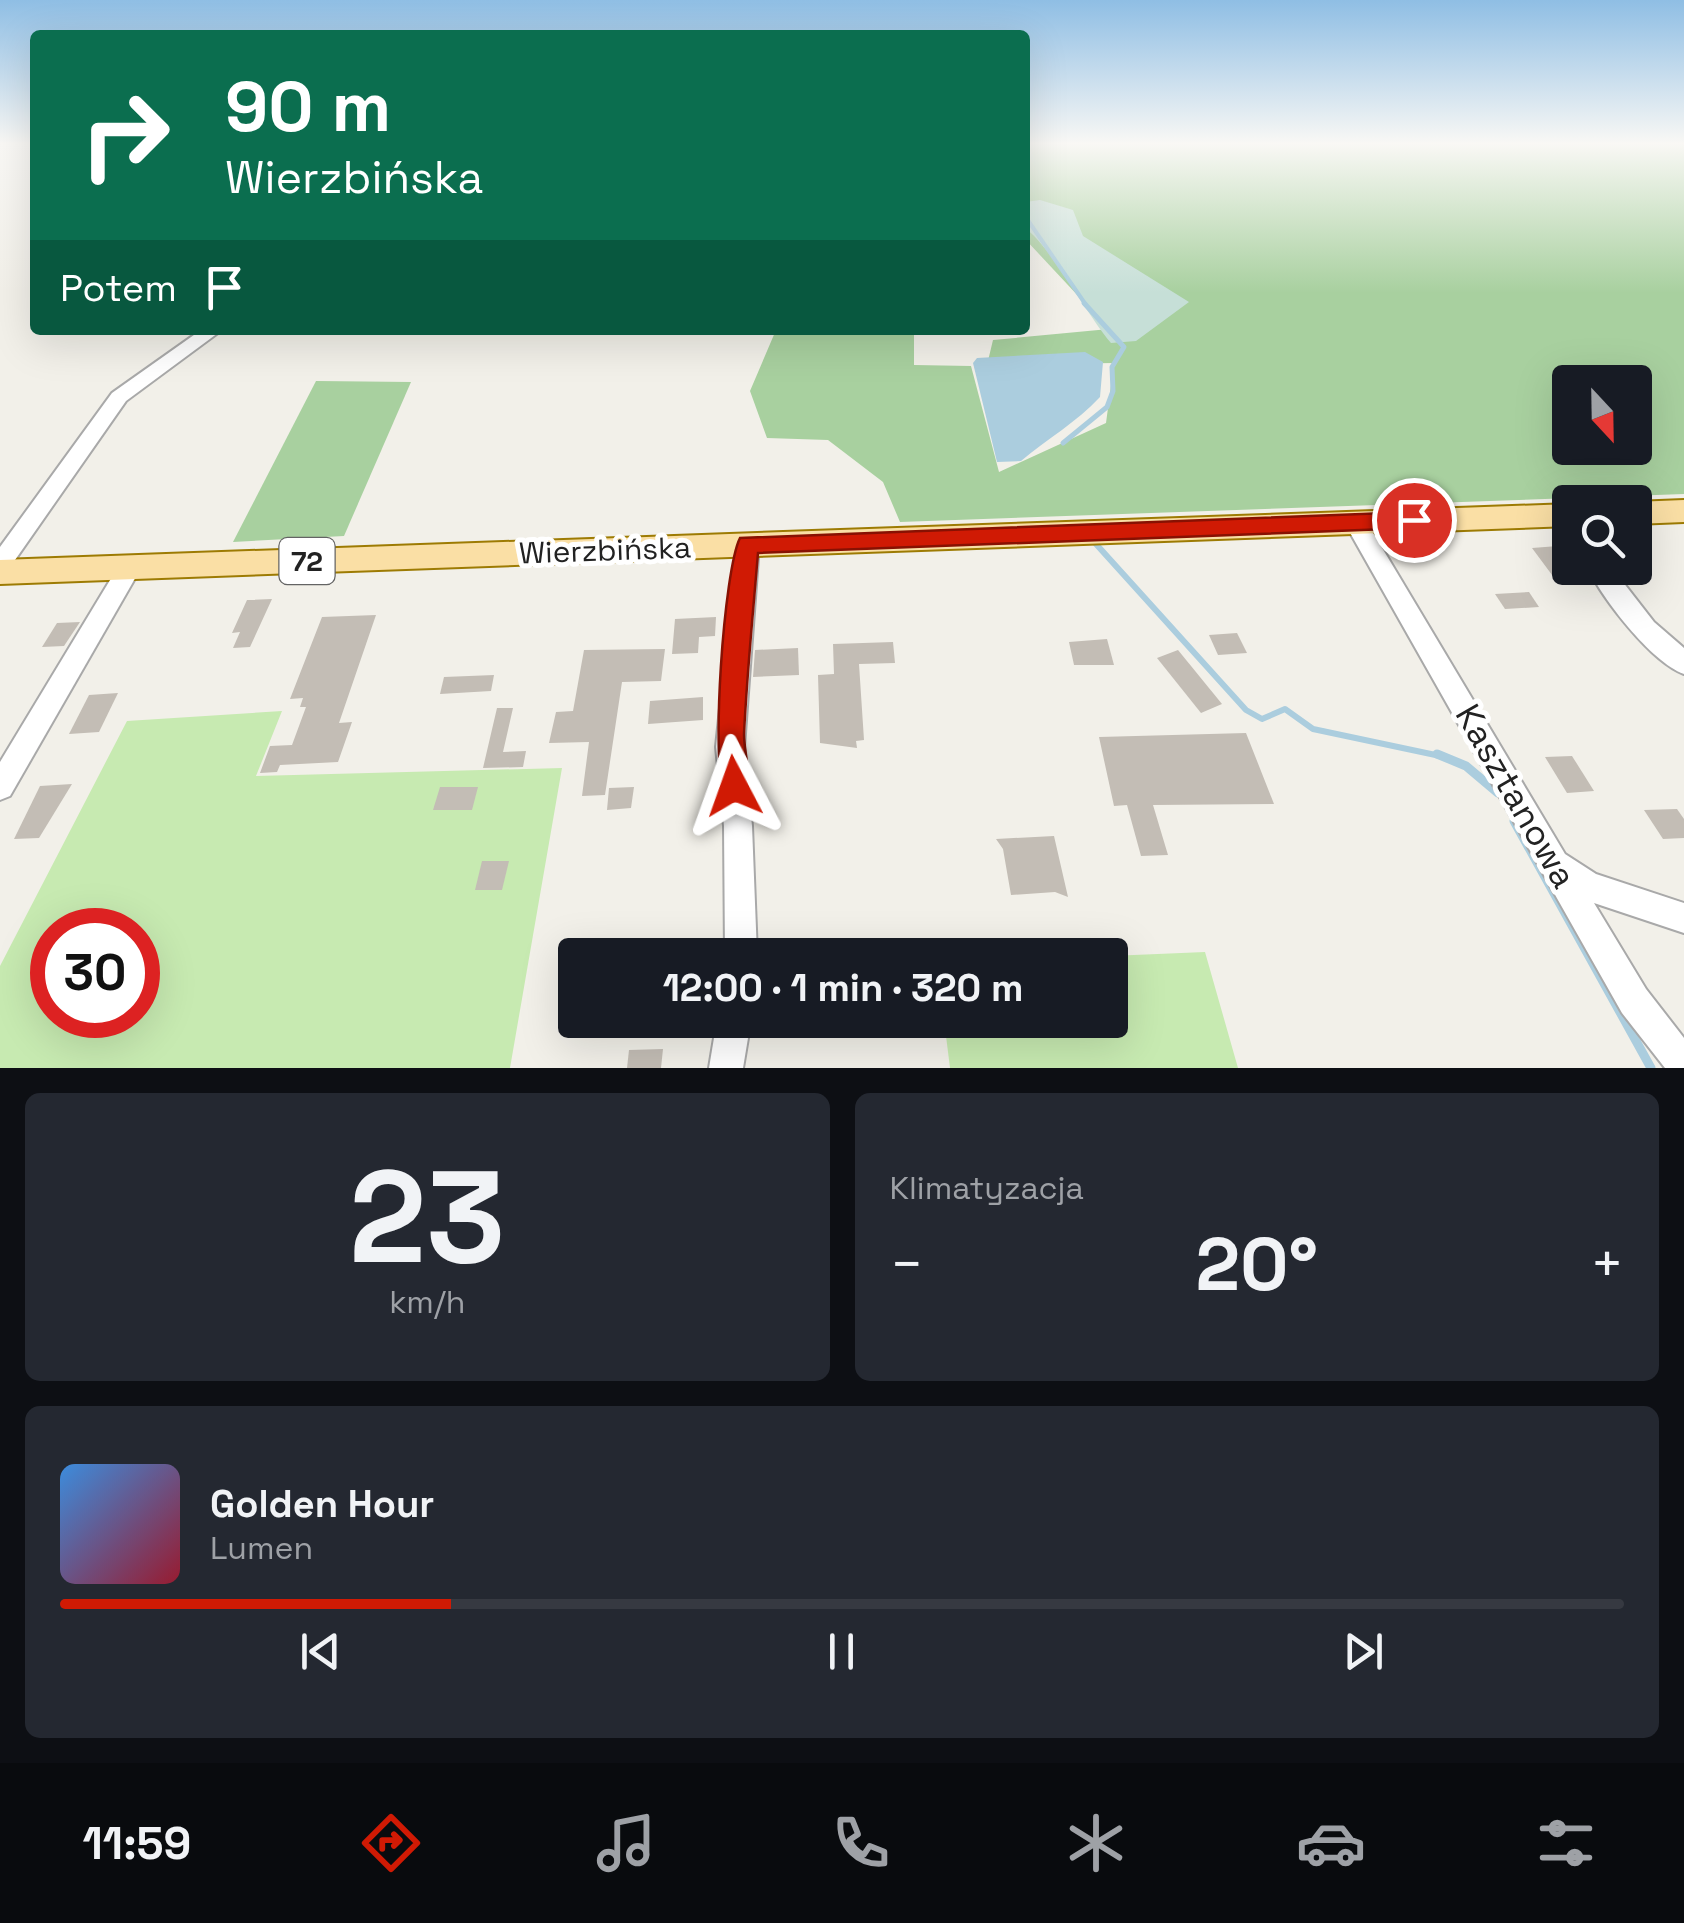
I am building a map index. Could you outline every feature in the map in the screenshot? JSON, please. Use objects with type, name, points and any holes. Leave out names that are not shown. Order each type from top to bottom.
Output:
[{"type":"main road","points":[[1652,512],[1684,511]]},
{"type":"main road","name":"Wierzbińska","points":[[0,572],[1354,522],[1552,520]]},
{"type":"street","points":[[0,564],[119,397],[205,335]]},
{"type":"street","name":"Kasztanowa","points":[[1354,522],[1558,864],[1634,1001],[1684,1065]]},
{"type":"street","points":[[740,938],[738,826],[730,747],[748,544]]},
{"type":"street","points":[[0,787],[129,568]]},
{"type":"street","points":[[1612,585],[1645,629],[1684,663]]},
{"type":"street","points":[[1558,864],[1588,886],[1684,918]]},
{"type":"street","points":[[726,1068],[731,1038]]},
{"type":"green space","points":[[1030,193],[1684,193],[1684,494],[1652,495],[1652,485],[1552,485],[1552,499],[900,522],[883,482],[828,440],[767,438],[750,391],[774,335],[914,335],[914,365],[971,366],[999,472],[1106,423],[1114,363],[987,365],[993,340],[1109,329],[1030,244]]},
{"type":"green space","points":[[316,381],[411,382],[344,536],[233,542]]},
{"type":"green space","points":[[282,711],[256,776],[562,768],[510,1068],[0,1068],[0,966],[30,908],[30,1038],[160,1038],[160,908],[30,908],[127,721]]},
{"type":"green space","points":[[1205,952],[1238,1068],[950,1068],[946,1038],[1128,1038],[1128,955]]},
{"type":"shaded area","points":[[1040,200],[1073,210],[1083,236],[1189,302],[1136,341],[1111,343],[1030,232],[1030,201]]},
{"type":"shaded area","points":[[1085,352],[1103,362],[1100,397],[1021,461],[997,462],[973,363],[977,358]]},
{"type":"building","points":[[1552,546],[1552,575],[1532,548]]},
{"type":"building","points":[[1529,592],[1539,607],[1505,609],[1495,594]]},
{"type":"building","points":[[272,599],[250,647],[233,648],[240,632],[232,633],[247,600]]},
{"type":"building","points":[[376,615],[339,723],[352,722],[338,762],[280,765],[277,772],[260,773],[270,746],[292,745],[306,707],[300,707],[303,698],[290,699],[322,617]]},
{"type":"building","points":[[716,617],[715,636],[699,637],[698,653],[672,654],[675,619]]},
{"type":"building","points":[[80,622],[64,646],[42,647],[57,623]]},
{"type":"building","points":[[1237,633],[1247,653],[1218,655],[1209,635]]},
{"type":"building","points":[[1107,639],[1114,665],[1074,665],[1069,642]]},
{"type":"building","points":[[893,642],[895,663],[859,664],[864,740],[856,741],[857,748],[820,743],[818,675],[834,674],[833,644]]},
{"type":"building","points":[[798,648],[799,675],[753,677],[755,650]]},
{"type":"building","points":[[665,649],[661,681],[622,682],[605,795],[582,796],[589,742],[549,743],[556,712],[573,711],[584,650]]},
{"type":"building","points":[[1178,650],[1222,704],[1201,713],[1157,658]]},
{"type":"building","points":[[494,675],[491,691],[440,694],[444,677]]},
{"type":"building","points":[[118,693],[99,732],[69,734],[89,695]]},
{"type":"building","points":[[703,697],[703,720],[648,724],[650,701]]},
{"type":"building","points":[[497,708],[513,708],[503,752],[526,751],[523,767],[483,768]]},
{"type":"building","points":[[1246,733],[1274,804],[1153,805],[1168,855],[1141,856],[1127,805],[1114,806],[1099,737]]},
{"type":"building","points":[[1572,756],[1594,791],[1567,793],[1545,757]]},
{"type":"building","points":[[72,784],[39,838],[14,839],[40,786]]},
{"type":"building","points":[[440,787],[478,787],[472,810],[433,810]]},
{"type":"building","points":[[634,787],[631,808],[607,810],[609,788]]},
{"type":"building","points":[[1677,809],[1684,819],[1684,838],[1663,839],[1644,810]]},
{"type":"building","points":[[1054,836],[1068,897],[1055,892],[1011,895],[1003,849],[996,839]]},
{"type":"building","points":[[482,861],[509,861],[502,890],[475,890]]},
{"type":"building","points":[[663,1049],[661,1068],[627,1068],[629,1050]]},
{"type":"waterway","points":[[1030,223],[1086,305]]},
{"type":"waterway","points":[[1063,443],[1107,407],[1113,391],[1112,367],[1124,347],[1084,303]]},
{"type":"waterway","points":[[1096,544],[1246,710],[1262,719],[1285,709],[1313,729],[1443,757]]},
{"type":"waterway","points":[[1437,754],[1443,757]]},
{"type":"waterway","points":[[1443,757],[1466,766],[1498,793]]},
{"type":"waterway","points":[[1514,821],[1651,1068]]},
{"type":"route","points":[[734,786],[730,747],[734,676],[748,544],[1414,520]]}]
